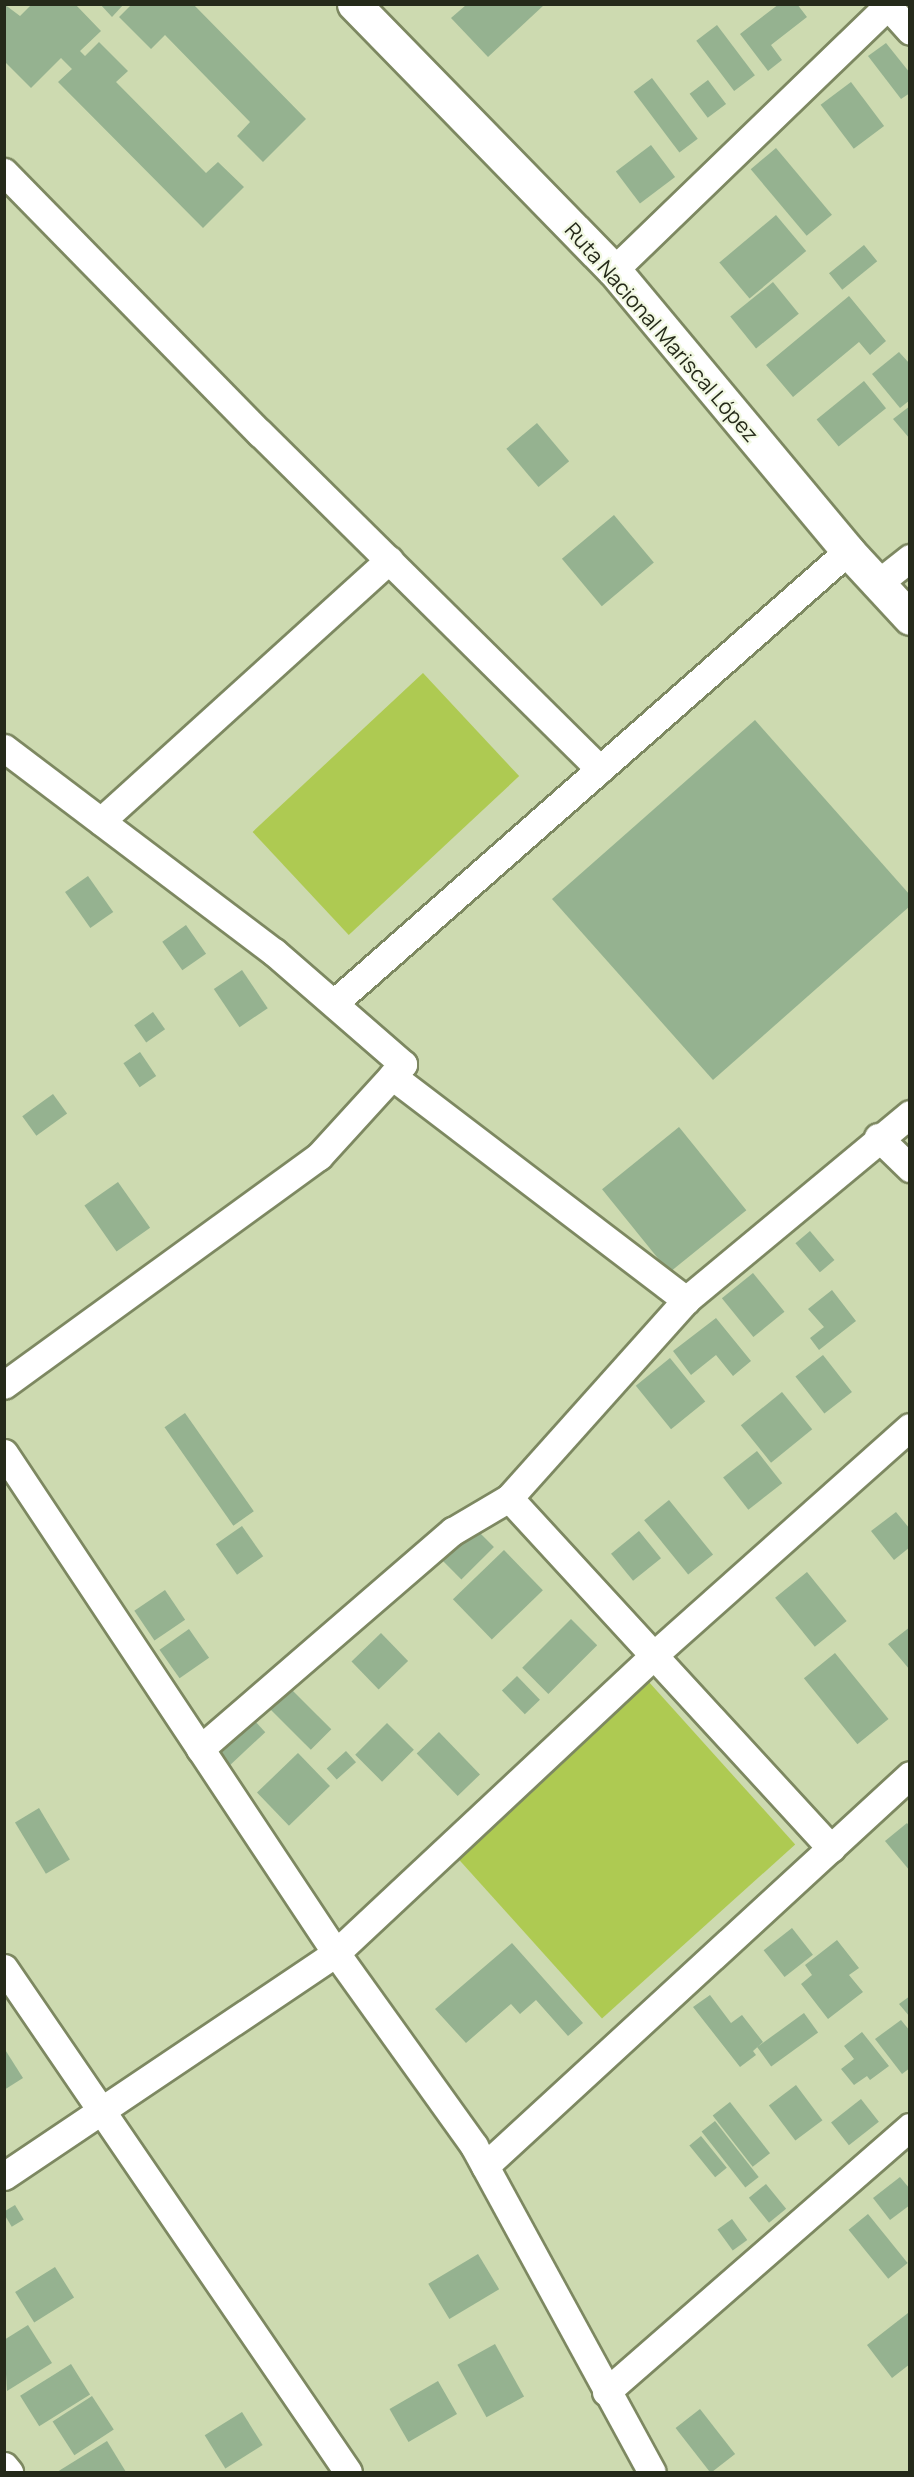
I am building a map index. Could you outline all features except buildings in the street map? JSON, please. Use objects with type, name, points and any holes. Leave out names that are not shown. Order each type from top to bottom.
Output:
[{"type":"highway","name":"Ruta Nacional Mariscal López","points":[[365,8],[614,270],[848,551],[909,618]]},
{"type":"street","points":[[614,270],[887,5],[909,31]]},
{"type":"street","points":[[4,172],[600,769]]},
{"type":"street","points":[[334,1003],[848,551]]},
{"type":"street","points":[[877,584],[909,558]]},
{"type":"street","points":[[101,821],[389,560]]},
{"type":"street","points":[[4,748],[274,951],[403,1064],[319,1156],[4,1385]]},
{"type":"street","points":[[392,1076],[686,1300]]},
{"type":"street","points":[[200,1749],[453,1531],[509,1498],[686,1300],[878,1137],[909,1114]]},
{"type":"street","points":[[878,1137],[909,1168]]},
{"type":"street","points":[[4,2176],[100,2109],[336,1953],[654,1654],[909,1427]]},
{"type":"street","points":[[4,1453],[336,1953],[485,2166],[606,2392],[641,2468]]},
{"type":"street","points":[[509,1498],[551,1548],[654,1654],[831,1848]]},
{"type":"street","points":[[485,2166],[909,1775]]},
{"type":"street","points":[[4,1968],[348,2472]]},
{"type":"street","points":[[606,2392],[909,2127]]},
{"type":"street","points":[[4,2466],[9,2472]]},
{"type":"green space","points":[[423,673],[519,776],[349,935],[253,832]]},
{"type":"green space","points":[[648,1681],[795,1844],[602,2018],[455,1855]]}]
